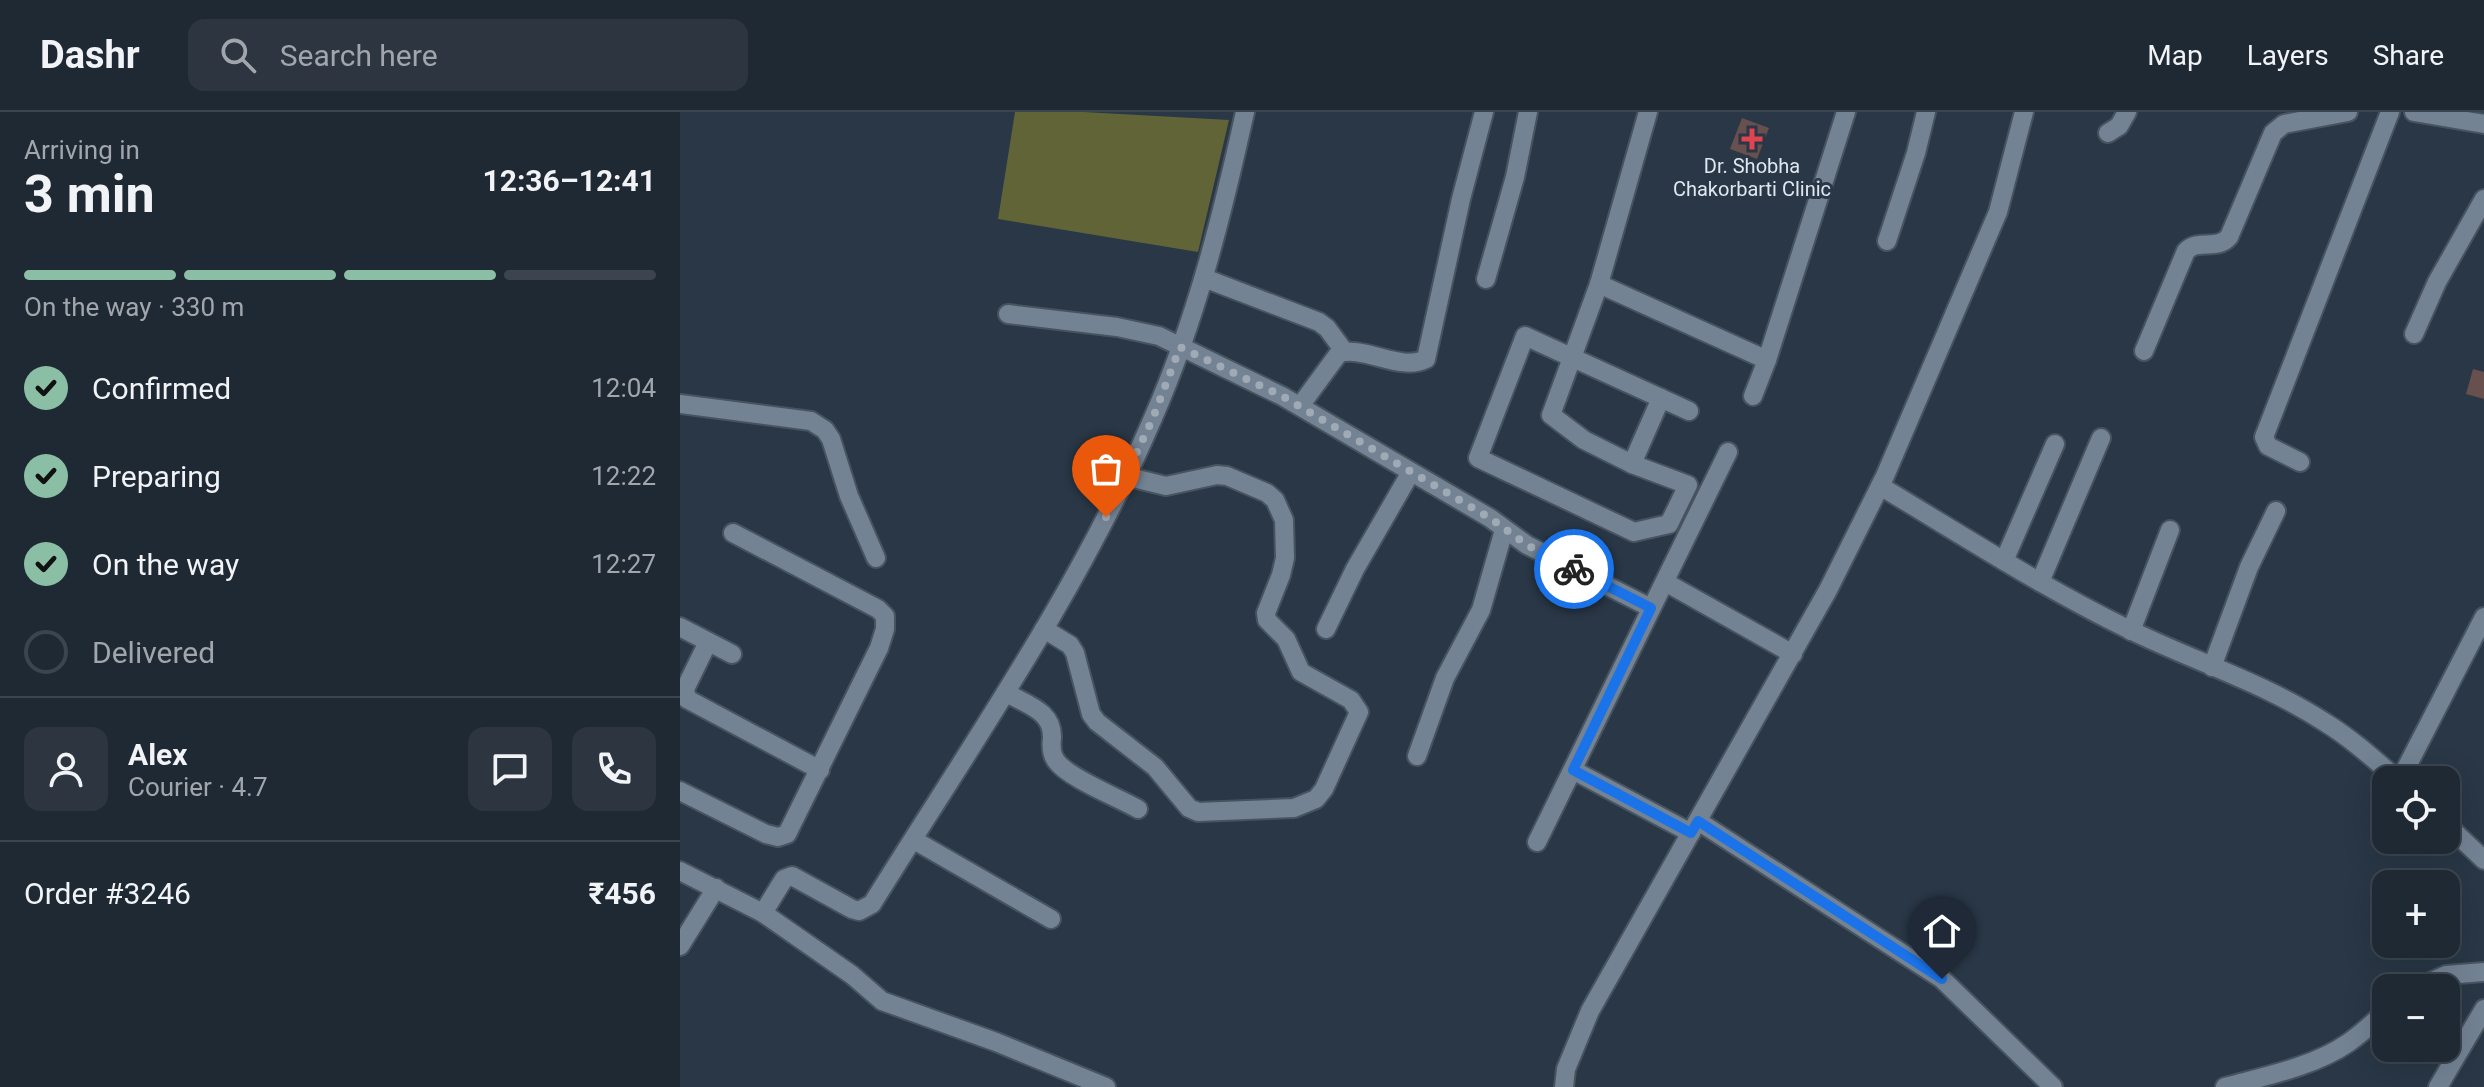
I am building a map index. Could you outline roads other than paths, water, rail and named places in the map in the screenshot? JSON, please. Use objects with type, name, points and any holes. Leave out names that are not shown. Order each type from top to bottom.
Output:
[{"type":"street","points":[[763,913],[784,879],[792,876],[859,911],[872,904],[1007,693],[1096,538],[1153,418],[1219,229],[1245,112]]},
{"type":"street","points":[[1300,406],[1334,357],[1344,351],[1410,362],[1426,359],[1461,199],[1484,112]]},
{"type":"street","points":[[1486,279],[1515,177],[1528,112]]},
{"type":"street","points":[[1648,112],[1599,284],[1571,357],[1551,412],[1553,419],[1584,440],[1632,464],[1688,485],[1669,524],[1634,532],[1478,458],[1525,336],[1571,357],[1661,398],[1689,411]]},
{"type":"street","points":[[1753,396],[1846,112]]},
{"type":"street","points":[[1887,241],[1926,112]]},
{"type":"street","points":[[1562,1086],[1590,1011],[1793,654],[1880,486],[1998,212],[2024,112]]},
{"type":"street","points":[[2108,133],[2119,126],[2127,112]]},
{"type":"street","points":[[2144,351],[2186,251],[2197,244],[2220,244],[2229,237],[2273,133],[2284,124],[2348,112]]},
{"type":"street","points":[[2300,462],[2268,446],[2265,442],[2266,432],[2390,112]]},
{"type":"street","points":[[2414,112],[2484,124]]},
{"type":"street","points":[[2414,334],[2437,282],[2484,199]]},
{"type":"street","points":[[1204,278],[1319,322],[1344,351]]},
{"type":"street","points":[[1599,284],[1767,360]]},
{"type":"street","points":[[1008,314],[1136,330],[1159,336],[1300,406],[1490,518],[1527,545],[1651,608]]},
{"type":"street","points":[[1632,464],[1661,398]]},
{"type":"street","points":[[680,404],[811,421],[825,430],[876,558]]},
{"type":"street","points":[[2040,582],[2101,438]]},
{"type":"street","points":[[2004,561],[2055,444]]},
{"type":"street","points":[[1537,842],[1728,452]]},
{"type":"street","points":[[1326,629],[1355,569],[1411,472]]},
{"type":"street","points":[[1044,629],[1070,645],[1075,653],[1091,714],[1097,722],[1155,767],[1189,808],[1212,812],[1294,808],[1316,799],[1324,789],[1359,712],[1351,700],[1301,672],[1286,639],[1267,620],[1266,613],[1285,558],[1281,509],[1267,493],[1227,476],[1166,486],[1125,476]]},
{"type":"street","points":[[1880,486],[2040,582],[2131,631],[2276,695],[2325,722],[2382,766]]},
{"type":"street","points":[[2212,667],[2249,567],[2276,511]]},
{"type":"street","points":[[1417,756],[1445,678],[1481,610],[1504,530]]},
{"type":"street","points":[[2131,631],[2170,530]]},
{"type":"street","points":[[680,791],[766,834],[778,837],[787,834],[879,648],[885,629],[885,616],[878,609],[733,533]]},
{"type":"street","points":[[1665,582],[1793,654]]},
{"type":"street","points":[[2406,766],[2484,617]]},
{"type":"street","points":[[680,627],[732,654]]},
{"type":"street","points":[[708,642],[685,689],[687,699],[820,770]]},
{"type":"street","points":[[1007,693],[1044,714],[1050,721],[1051,748],[1058,764],[1138,809]]},
{"type":"street","points":[[1573,770],[1695,827],[1942,979],[2053,1087]]},
{"type":"street","points":[[2460,837],[2484,860]]},
{"type":"street","points":[[914,840],[1051,919]]},
{"type":"street","points":[[680,871],[763,913],[852,975],[882,1001],[996,1042],[1106,1087]]},
{"type":"street","points":[[680,946],[716,888]]},
{"type":"street","points":[[2459,974],[2484,972]]},
{"type":"street","points":[[2438,1087],[2477,1041],[2484,1009]]},
{"type":"street","points":[[2225,1087],[2292,1068],[2328,1053],[2346,1044],[2372,1023]]},
{"type":"place","name":"Dr. Shobha Chakorbarti Clinic","points":[[1752,139]]}]
